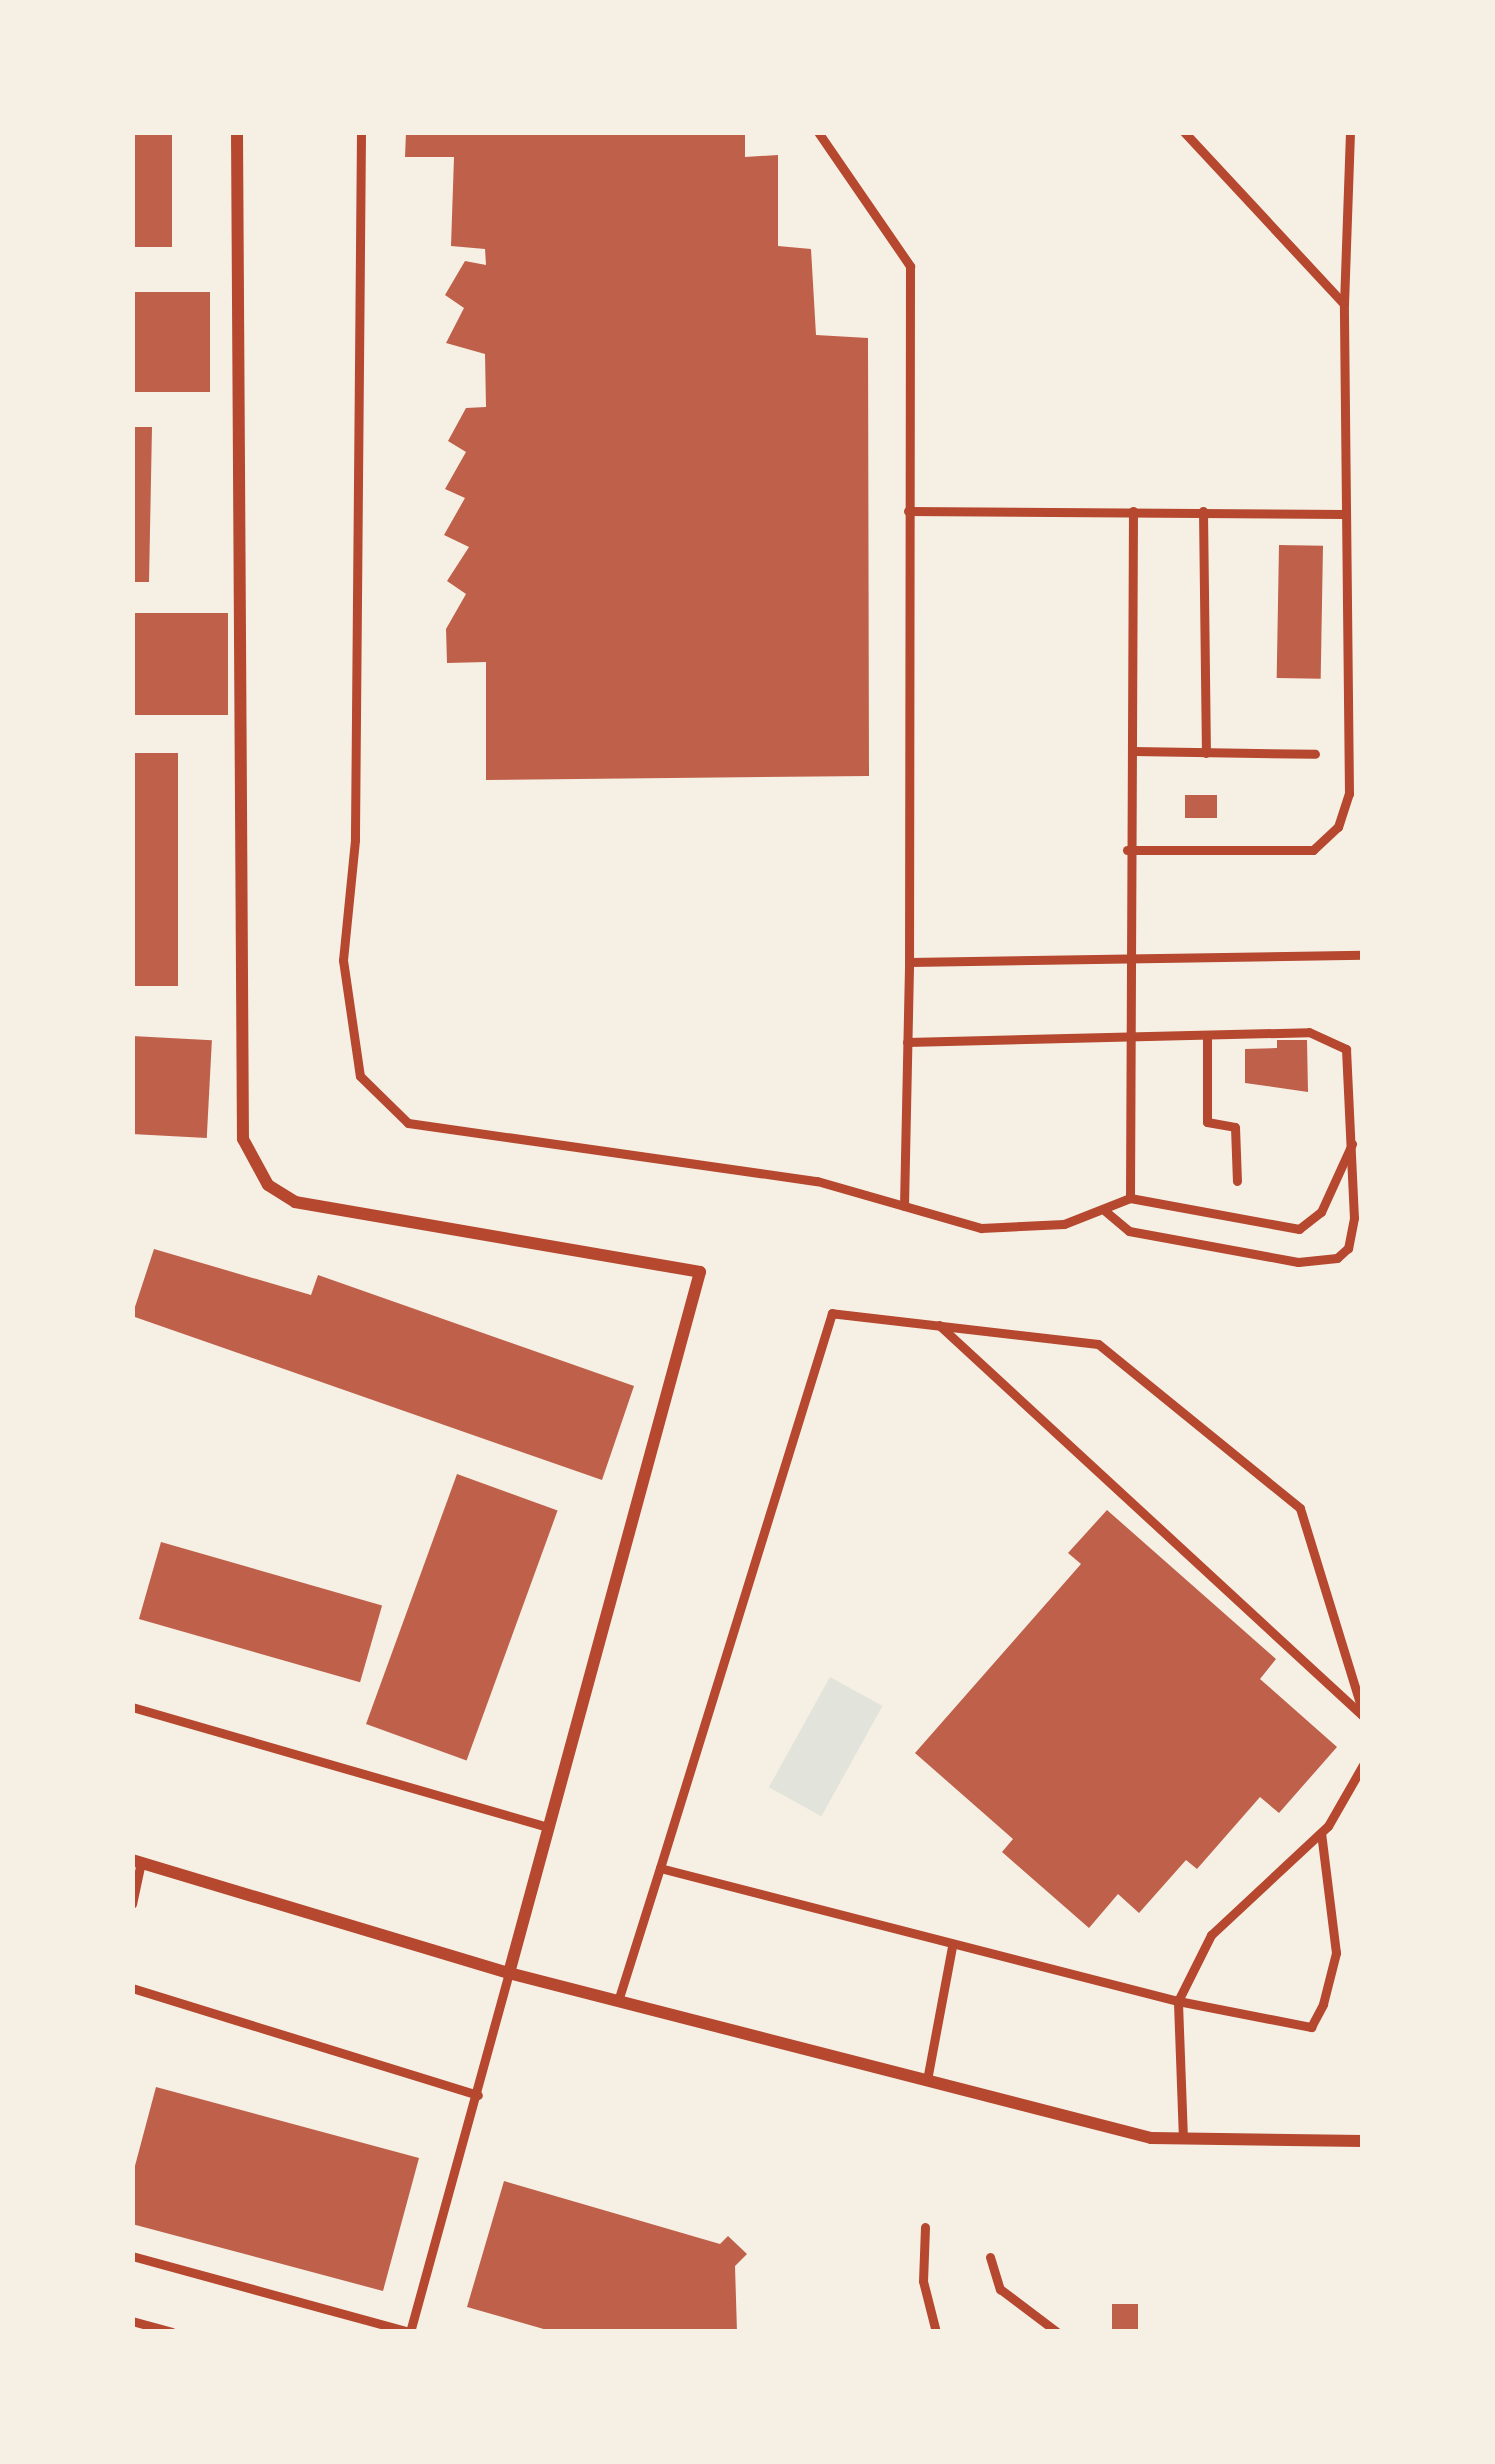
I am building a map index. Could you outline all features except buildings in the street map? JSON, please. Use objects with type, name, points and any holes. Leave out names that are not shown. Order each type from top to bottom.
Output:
[{"type":"street","points":[[237,132],[243,1139],[268,1185],[295,1202],[700,1272],[509,1973]]},
{"type":"street","points":[[136,1861],[509,1973],[1151,2138],[1363,2141]]},
{"type":"lane","points":[[361,132],[355,841],[343,960],[360,1076],[408,1123],[817,1181],[981,1228],[1064,1224],[1130,1198],[1299,1229],[1321,1212],[1352,1144]]},
{"type":"lane","points":[[818,132],[910,266],[904,1206]]},
{"type":"lane","points":[[1184,132],[1344,304]]},
{"type":"lane","points":[[1127,850],[1313,850],[1338,827],[1348,794],[1344,304],[1350,132]]},
{"type":"lane","points":[[908,511],[1344,514]]},
{"type":"lane","points":[[1130,1198],[1127,850],[1133,751],[1132,511]]},
{"type":"lane","points":[[1203,511],[1206,753]]},
{"type":"lane","points":[[1133,751],[1315,754]]},
{"type":"lane","points":[[909,962],[1363,956]]},
{"type":"lane","points":[[907,1042],[1310,1032],[1346,1049],[1354,1218],[1348,1248],[1336,1258],[1298,1262],[1130,1231],[1106,1210]]},
{"type":"lane","points":[[1207,1036],[1207,1122],[1235,1127],[1237,1181]]},
{"type":"lane","points":[[618,2001],[832,1312],[1098,1344],[1300,1508],[1363,1714]]},
{"type":"lane","points":[[939,1325],[1363,1714]]},
{"type":"lane","points":[[132,1707],[549,1827]]},
{"type":"lane","points":[[1183,2139],[1178,2001],[1211,1935],[1321,1833],[1363,1766]]},
{"type":"lane","points":[[660,1868],[952,1947],[1178,2001],[1312,2027],[1336,1953],[1321,1833]]},
{"type":"lane","points":[[132,1904],[136,1861]]},
{"type":"lane","points":[[926,2080],[952,1947]]},
{"type":"lane","points":[[132,2256],[410,2332],[509,1973]]},
{"type":"lane","points":[[132,1988],[478,2095]]},
{"type":"lane","points":[[926,2227],[923,2281],[936,2332]]},
{"type":"lane","points":[[990,2257],[1000,2289],[1057,2332]]},
{"type":"lane","points":[[132,2321],[172,2332]]},
{"type":"shaded area","points":[[830,1677],[882,1706],[821,1816],[769,1787]]}]
